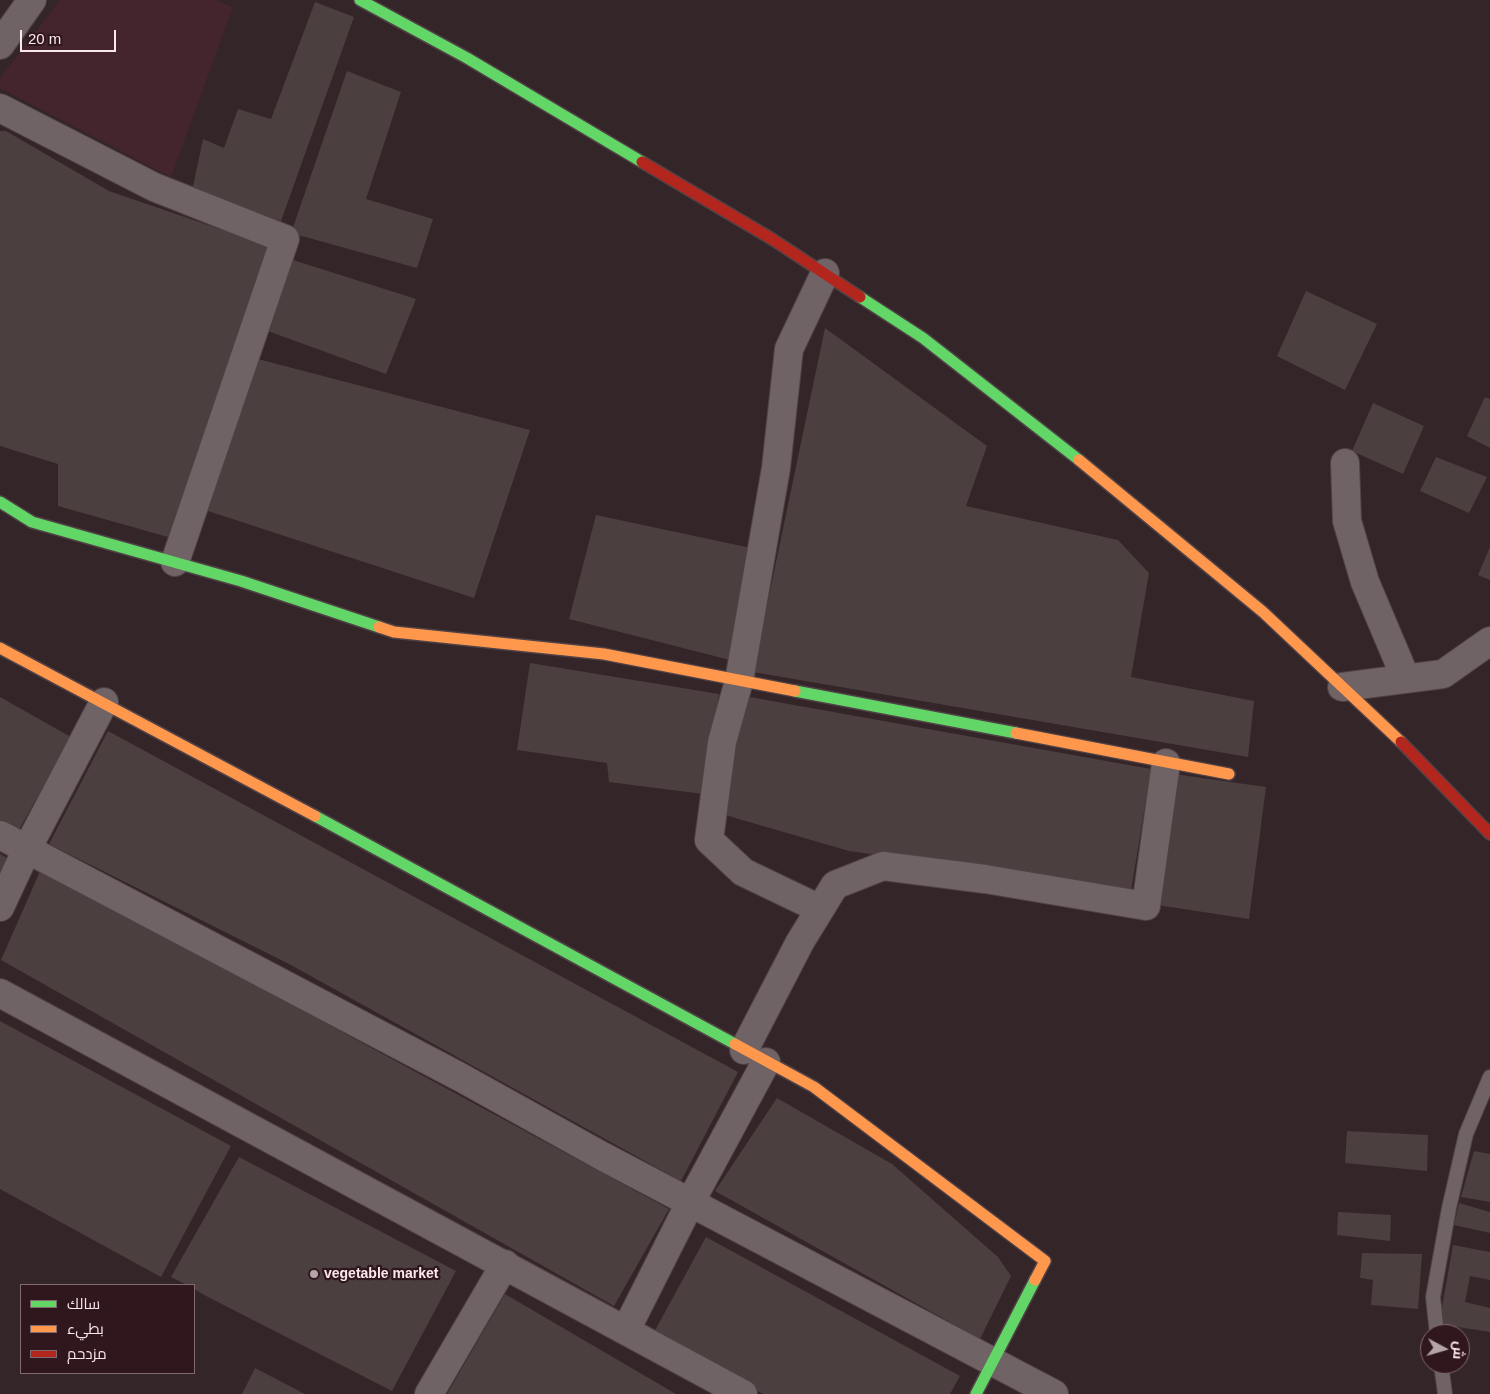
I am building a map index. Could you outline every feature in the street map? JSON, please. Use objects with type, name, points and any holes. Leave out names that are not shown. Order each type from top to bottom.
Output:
[{"type":"street","points":[[0,45],[32,0]]},
{"type":"street","points":[[360,0],[467,58],[764,234],[923,338],[1062,446],[1263,612],[1424,764],[1490,834]]},
{"type":"street","points":[[0,108],[154,187],[285,239],[174,562]]},
{"type":"street","points":[[820,909],[743,872],[709,840],[722,742],[739,681],[776,468],[789,349],[825,273]]},
{"type":"street","points":[[1345,464],[1347,521],[1365,582],[1406,679]]},
{"type":"street","points":[[0,502],[32,522],[241,581],[394,632],[604,654],[1229,774]]},
{"type":"street","points":[[1342,687],[1443,674],[1490,640]]},
{"type":"street","points":[[0,648],[104,702],[814,1087],[1045,1261],[976,1394]]},
{"type":"street","points":[[0,907],[27,849],[104,702]]},
{"type":"street","points":[[626,1330],[691,1201],[755,1056],[800,942],[835,885],[883,866],[984,878],[1146,906],[1166,763]]},
{"type":"street","points":[[0,835],[460,1077],[602,1156],[993,1360],[1054,1394]]},
{"type":"street","points":[[0,992],[743,1394]]},
{"type":"street","points":[[429,1394],[505,1264]]},
{"type":"lane","points":[[1436,1324],[1433,1298],[1449,1208],[1466,1134],[1490,1077]]},
{"type":"lane","points":[[1442,1374],[1445,1394]]},
{"type":"shaded area","points":[[60,0],[215,0],[233,7],[171,177],[0,88],[0,78]]},
{"type":"building","points":[[315,2],[354,17],[281,221],[192,191],[203,139],[224,148],[238,109],[271,119]]},
{"type":"building","points":[[347,71],[401,92],[366,199],[433,219],[417,268],[291,233]]},
{"type":"building","points":[[0,131],[6,131],[109,191],[272,247],[168,537],[58,506],[58,464],[0,446]]},
{"type":"building","points":[[290,259],[416,299],[386,374],[265,330]]},
{"type":"building","points":[[1306,291],[1377,324],[1345,390],[1277,356]]},
{"type":"building","points":[[825,328],[987,446],[966,506],[1118,540],[1149,573],[1131,677],[1254,701],[1248,757],[753,672]]},
{"type":"building","points":[[254,358],[530,430],[474,598],[205,510]]},
{"type":"building","points":[[1485,397],[1490,399],[1490,448],[1467,436]]},
{"type":"building","points":[[1373,403],[1424,426],[1403,474],[1352,451]]},
{"type":"building","points":[[1436,457],[1487,477],[1469,513],[1420,491]]},
{"type":"building","points":[[596,515],[751,548],[730,660],[569,619]]},
{"type":"building","points":[[1490,547],[1490,580],[1478,575]]},
{"type":"building","points":[[530,663],[719,694],[703,794],[609,782],[607,763],[517,750]]},
{"type":"building","points":[[744,696],[1151,769],[1131,891],[849,851],[725,815]]},
{"type":"building","points":[[0,697],[71,737],[16,835],[0,825]]},
{"type":"building","points":[[108,731],[738,1072],[681,1181],[289,964],[49,844]]},
{"type":"building","points":[[1174,774],[1266,787],[1249,919],[1157,905]]},
{"type":"building","points":[[0,854],[9,859],[0,875]]},
{"type":"building","points":[[41,869],[669,1209],[614,1306],[1,960]]},
{"type":"building","points":[[0,1021],[231,1146],[161,1277],[0,1189]]},
{"type":"building","points":[[777,1098],[892,1164],[998,1257],[1011,1276],[980,1339],[715,1191]]},
{"type":"building","points":[[1347,1131],[1428,1135],[1427,1171],[1345,1163]]},
{"type":"building","points":[[1474,1151],[1490,1154],[1490,1202],[1461,1197]]},
{"type":"building","name":"vegetable market","points":[[239,1157],[456,1271],[392,1391],[208,1297],[195,1290],[195,1284],[185,1284],[171,1277]]},
{"type":"building","points":[[1459,1203],[1490,1212],[1490,1233],[1454,1225]]},
{"type":"building","points":[[1338,1212],[1391,1215],[1390,1241],[1337,1235]]},
{"type":"building","points":[[706,1237],[960,1376],[950,1394],[763,1394],[653,1334]]},
{"type":"building","points":[[1453,1245],[1490,1252],[1490,1280],[1470,1276],[1465,1302],[1490,1308],[1490,1332],[1470,1329],[1470,1324],[1439,1324]]},
{"type":"building","points":[[1362,1253],[1422,1254],[1418,1309],[1371,1305],[1373,1280],[1360,1278]]},
{"type":"building","points":[[505,1294],[676,1394],[447,1394]]},
{"type":"building","points":[[255,1368],[305,1394],[242,1394]]},
{"type":"traffic: fast","points":[[360,0],[467,58],[642,162]]},
{"type":"traffic: fast","points":[[860,297],[923,338],[1079,460]]},
{"type":"traffic: fast","points":[[0,502],[32,522],[241,581],[379,627]]},
{"type":"traffic: fast","points":[[795,691],[1016,733]]},
{"type":"traffic: fast","points":[[315,816],[735,1044]]},
{"type":"traffic: fast","points":[[976,1394],[1035,1280]]},
{"type":"traffic: slow","points":[[1079,460],[1263,612],[1401,742]]},
{"type":"traffic: slow","points":[[379,627],[394,632],[604,654],[795,691]]},
{"type":"traffic: slow","points":[[0,648],[315,816]]},
{"type":"traffic: slow","points":[[1016,733],[1229,774]]},
{"type":"traffic: slow","points":[[735,1044],[814,1087],[1045,1261],[1035,1280]]},
{"type":"traffic: jam","points":[[642,162],[772,239],[860,297]]},
{"type":"traffic: jam","points":[[1401,742],[1490,834]]},
{"type":"place","name":"vegetable market","points":[[314,1274]]}]
